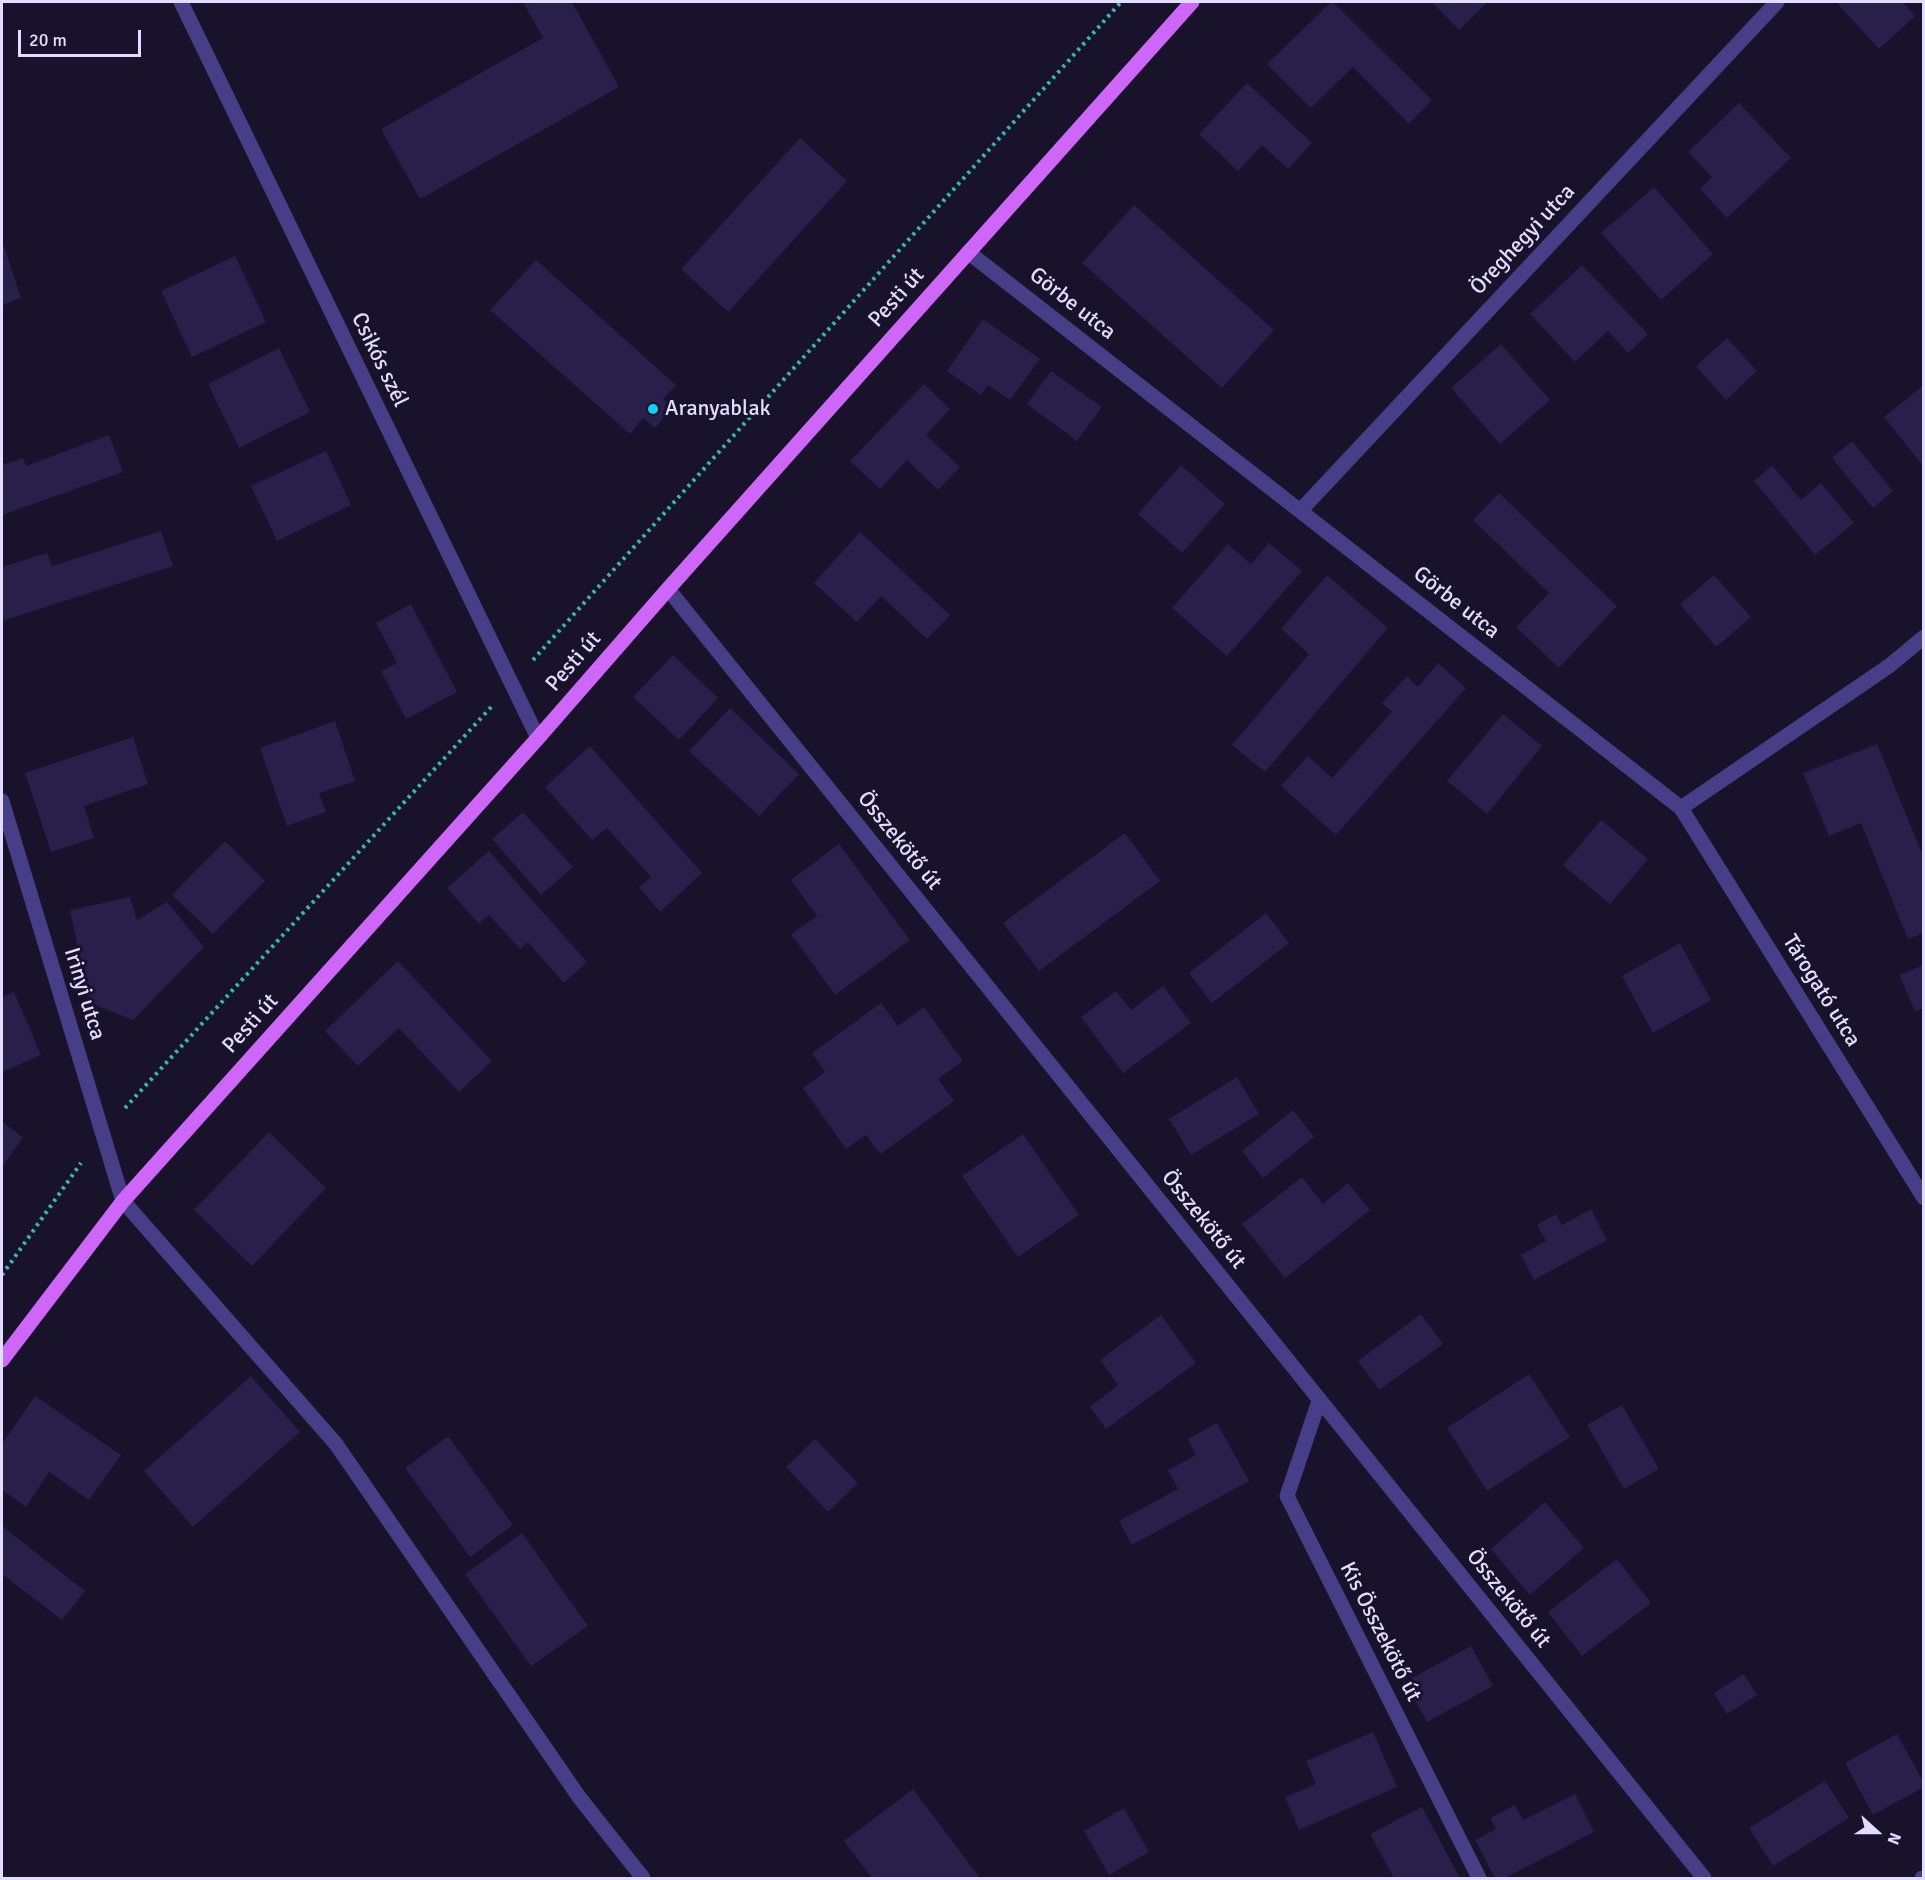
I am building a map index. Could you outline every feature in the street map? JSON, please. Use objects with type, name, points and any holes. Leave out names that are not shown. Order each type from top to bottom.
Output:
[{"type":"main road","name":"Pesti út","points":[[2,1360],[123,1201],[1192,2]]},
{"type":"street","name":"Csikós szél","points":[[181,2],[538,738]]},
{"type":"street","name":"Öreghegyi utca","points":[[1301,510],[1778,2]]},
{"type":"street","name":"Görbe utca","points":[[968,252],[1681,808]]},
{"type":"street","name":"Összekötő út","points":[[668,589],[1704,1878]]},
{"type":"street","points":[[1681,808],[1889,666],[1923,637]]},
{"type":"street","name":"Irinyi utca","points":[[2,801],[123,1201]]},
{"type":"street","name":"Tárogató utca","points":[[1681,808],[1923,1198]]},
{"type":"street","points":[[123,1201],[336,1444],[579,1797],[643,1878]]},
{"type":"street","name":"Kis Összekötő út","points":[[1320,1401],[1287,1496],[1479,1878]]},
{"type":"path","points":[[2,1275],[102,1133],[511,684],[1121,2]]},
{"type":"building","points":[[523,2],[572,2],[619,87],[420,199],[381,129],[543,38]]},
{"type":"building","points":[[1331,2],[1432,100],[1409,124],[1353,67],[1311,108],[1267,64]]},
{"type":"building","points":[[1432,2],[1488,2],[1459,30]]},
{"type":"building","points":[[1838,2],[1903,2],[1915,16],[1879,49]]},
{"type":"building","points":[[1247,83],[1312,143],[1288,169],[1262,145],[1238,171],[1199,134]]},
{"type":"building","points":[[1739,103],[1791,158],[1727,218],[1700,189],[1712,177],[1688,152]]},
{"type":"building","points":[[800,138],[847,181],[728,312],[681,269]]},
{"type":"building","points":[[1654,187],[1713,254],[1661,300],[1601,233]]},
{"type":"building","points":[[1134,205],[1274,330],[1222,388],[1082,263]]},
{"type":"building","points":[[4,246],[21,298],[2,305],[2,247]]},
{"type":"building","points":[[235,256],[266,322],[192,357],[161,291]]},
{"type":"building","points":[[536,260],[676,385],[663,399],[673,407],[655,428],[643,418],[630,434],[490,310]]},
{"type":"building","points":[[1582,265],[1648,334],[1628,353],[1608,331],[1575,362],[1530,314]]},
{"type":"building","points":[[983,319],[1040,359],[1010,400],[988,385],[981,395],[947,371]]},
{"type":"building","points":[[1727,338],[1757,371],[1726,400],[1696,366]]},
{"type":"building","points":[[1501,344],[1550,400],[1500,444],[1451,388]]},
{"type":"building","points":[[279,348],[310,412],[239,448],[208,384]]},
{"type":"building","points":[[1051,371],[1102,407],[1077,441],[1027,404]]},
{"type":"building","points":[[924,384],[950,409],[926,435],[960,467],[938,490],[907,460],[880,489],[850,461]]},
{"type":"building","points":[[1924,385],[1924,467],[1884,417]]},
{"type":"building","points":[[109,435],[123,472],[2,515],[2,465],[23,458],[26,466]]},
{"type":"building","points":[[1852,441],[1893,491],[1873,508],[1832,458]]},
{"type":"building","points":[[326,451],[351,505],[277,541],[251,486]]},
{"type":"building","points":[[1181,465],[1225,504],[1182,553],[1138,514]]},
{"type":"building","points":[[1772,465],[1801,500],[1821,483],[1854,523],[1815,555],[1754,481]]},
{"type":"building","points":[[1499,493],[1617,606],[1559,668],[1516,627],[1549,593],[1473,520]]},
{"type":"building","points":[[161,531],[173,566],[2,621],[2,567],[47,553],[52,566]]},
{"type":"building","points":[[860,532],[950,615],[927,639],[881,596],[857,622],[814,583]]},
{"type":"building","points":[[1269,543],[1302,571],[1227,656],[1172,608],[1228,544],[1251,564]]},
{"type":"building","points":[[1327,575],[1388,628],[1265,772],[1232,745],[1309,654],[1281,629]]},
{"type":"building","points":[[1714,575],[1751,617],[1716,647],[1680,604]]},
{"type":"building","points":[[411,604],[457,692],[406,719],[381,671],[397,663],[376,623]]},
{"type":"building","points":[[673,655],[718,698],[679,740],[633,697]]},
{"type":"building","points":[[1438,663],[1466,688],[1336,835],[1281,786],[1308,756],[1332,778],[1392,712],[1382,703],[1407,676],[1418,687]]},
{"type":"building","points":[[730,708],[799,774],[759,816],[689,751]]},
{"type":"building","points":[[1503,714],[1542,746],[1487,814],[1447,781]]},
{"type":"building","points":[[335,721],[355,781],[319,793],[326,812],[287,826],[260,748]]},
{"type":"building","points":[[133,737],[148,784],[84,806],[94,838],[51,852],[25,773]]},
{"type":"building","points":[[1877,744],[1924,858],[1924,933],[1908,939],[1861,823],[1829,836],[1803,773]]},
{"type":"building","points":[[590,746],[702,873],[660,912],[639,887],[651,877],[607,828],[592,840],[545,787]]},
{"type":"building","points":[[523,812],[573,867],[541,895],[492,839]]},
{"type":"building","points":[[1601,820],[1648,859],[1610,904],[1563,865]]},
{"type":"building","points":[[1125,833],[1160,881],[1039,971],[1003,923]]},
{"type":"building","points":[[225,841],[265,881],[213,934],[172,895]]},
{"type":"building","points":[[839,844],[910,940],[835,995],[791,934],[817,916],[791,880]]},
{"type":"building","points":[[489,851],[587,962],[564,983],[528,942],[520,949],[489,915],[479,924],[447,888]]},
{"type":"building","points":[[130,897],[137,920],[167,902],[204,947],[133,1020],[90,1003],[70,910]]},
{"type":"building","points":[[1266,913],[1289,943],[1212,1003],[1189,973]]},
{"type":"building","points":[[1680,943],[1711,1000],[1653,1033],[1622,976]]},
{"type":"building","points":[[398,961],[492,1061],[459,1092],[399,1028],[358,1066],[325,1031]]},
{"type":"building","points":[[1924,965],[1924,1008],[1915,1011],[1899,975]]},
{"type":"building","points":[[1163,986],[1191,1023],[1123,1073],[1081,1017],[1116,991],[1131,1010]]},
{"type":"building","points":[[14,992],[41,1055],[2,1072],[2,997]]},
{"type":"building","points":[[881,1003],[898,1026],[924,1007],[963,1061],[938,1079],[954,1101],[880,1154],[866,1135],[846,1149],[803,1088],[825,1072],[812,1053]]},
{"type":"building","points":[[1237,1077],[1259,1114],[1191,1155],[1169,1119]]},
{"type":"building","points":[[1293,1110],[1314,1137],[1263,1178],[1242,1151]]},
{"type":"building","points":[[2,1122],[23,1137],[2,1167]]},
{"type":"building","points":[[269,1132],[326,1188],[252,1266],[194,1210]]},
{"type":"building","points":[[1023,1134],[1079,1215],[1018,1257],[962,1176]]},
{"type":"building","points":[[1302,1177],[1323,1204],[1348,1183],[1370,1210],[1285,1278],[1242,1224]]},
{"type":"building","points":[[1591,1209],[1607,1240],[1534,1280],[1521,1255],[1546,1241],[1537,1225],[1556,1214],[1562,1225]]},
{"type":"building","points":[[1421,1314],[1443,1344],[1379,1390],[1358,1361]]},
{"type":"building","points":[[1161,1315],[1196,1363],[1106,1429],[1090,1407],[1118,1385],[1100,1360]]},
{"type":"building","points":[[1529,1374],[1570,1437],[1487,1491],[1447,1428]]},
{"type":"building","points":[[251,1376],[300,1432],[193,1527],[144,1471]]},
{"type":"building","points":[[35,1396],[121,1455],[89,1500],[49,1472],[26,1507],[2,1490],[2,1444]]},
{"type":"building","points":[[1622,1405],[1659,1469],[1624,1489],[1587,1425]]},
{"type":"building","points":[[1217,1423],[1249,1481],[1132,1545],[1119,1521],[1178,1489],[1168,1470],[1196,1455],[1188,1439]]},
{"type":"building","points":[[448,1436],[513,1525],[470,1557],[405,1468]]},
{"type":"building","points":[[815,1439],[858,1483],[828,1512],[786,1467]]},
{"type":"building","points":[[1545,1502],[1584,1548],[1530,1595],[1491,1549]]},
{"type":"building","points":[[2,1526],[85,1591],[62,1620],[2,1574]]},
{"type":"building","points":[[522,1533],[588,1626],[531,1666],[465,1574]]},
{"type":"building","points":[[1617,1559],[1651,1603],[1582,1656],[1548,1612]]},
{"type":"building","points":[[1471,1646],[1493,1686],[1427,1722],[1405,1682]]},
{"type":"building","points":[[1744,1674],[1757,1695],[1727,1714],[1714,1693]]},
{"type":"building","points":[[1373,1732],[1397,1787],[1299,1830],[1285,1797],[1316,1784],[1306,1761]]},
{"type":"building","points":[[1897,1734],[1924,1783],[1924,1787],[1873,1815],[1845,1763]]},
{"type":"building","points":[[1825,1781],[1849,1818],[1773,1866],[1749,1828]]},
{"type":"building","points":[[913,1789],[980,1878],[872,1878],[844,1841]]},
{"type":"building","points":[[1575,1794],[1594,1832],[1505,1878],[1495,1878],[1475,1840],[1496,1829],[1490,1818],[1515,1805],[1523,1820]]},
{"type":"building","points":[[1422,1807],[1460,1878],[1394,1878],[1370,1834]]},
{"type":"building","points":[[1124,1808],[1149,1852],[1109,1875],[1084,1831]]},
{"type":"place","name":"Aranyablak","points":[[653,409]]}]
